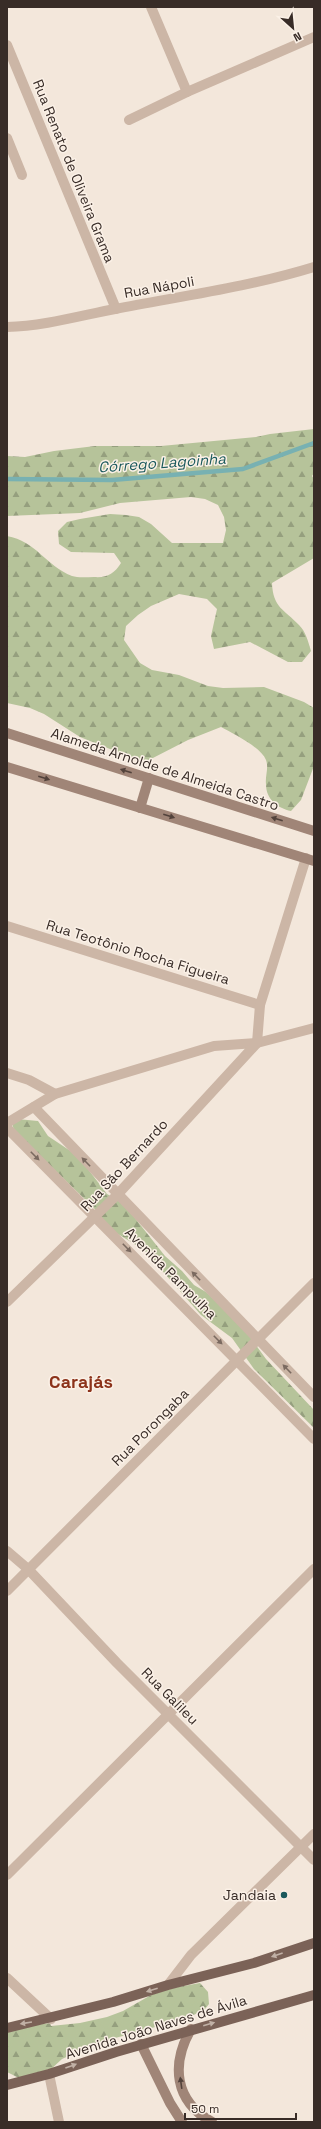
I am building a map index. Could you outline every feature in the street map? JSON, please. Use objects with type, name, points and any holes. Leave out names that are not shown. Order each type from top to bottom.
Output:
[{"type":"main road","name":"Alameda Arnolde de Almeida Castro","points":[[7,733],[314,831]]},
{"type":"main road","points":[[7,767],[310,860]]},
{"type":"main road","points":[[140,808],[148,778]]},
{"type":"main road","points":[[7,2028],[113,2002],[168,1985],[254,1963],[314,1943]]},
{"type":"main road","name":"Avenida João Naves de Ávila","points":[[7,2085],[49,2074],[191,2029],[314,1995]]},
{"type":"main road","points":[[191,2029],[183,2044],[180,2054],[182,2091],[196,2112],[212,2122]]},
{"type":"main road","points":[[141,2044],[170,2103],[182,2122]]},
{"type":"street","points":[[151,7],[187,92]]},
{"type":"street","points":[[129,120],[187,92],[314,37]]},
{"type":"street","name":"Rua Renato de Oliveira Grama","points":[[7,45],[116,309]]},
{"type":"street","points":[[7,140],[22,176]]},
{"type":"street","name":"Rua Nápoli","points":[[7,327],[32,327],[116,309],[200,295],[280,278],[314,267]]},
{"type":"street","points":[[257,1043],[260,1005],[310,860]]},
{"type":"street","name":"Rua Teotônio Rocha Figueira","points":[[7,926],[260,1005]]},
{"type":"street","points":[[7,1123],[55,1094],[214,1046],[257,1043],[314,1028]]},
{"type":"street","name":"Rua São Bernardo","points":[[7,1302],[96,1216],[257,1043]]},
{"type":"street","points":[[7,1073],[29,1080],[55,1094]]},
{"type":"street","name":"Avenida Pampulha","points":[[34,1107],[314,1397]]},
{"type":"street","name":"Avenida Pampulha","points":[[7,1128],[96,1216],[314,1439]]},
{"type":"street","name":"Rua Porongaba","points":[[7,1591],[314,1283]]},
{"type":"street","name":"Rua Galileu","points":[[7,1551],[28,1569],[168,1714],[314,1860]]},
{"type":"street","points":[[7,1875],[314,1569]]},
{"type":"street","points":[[168,1985],[190,1955],[314,1834]]},
{"type":"street","points":[[7,1978],[51,2018]]},
{"type":"street","points":[[49,2074],[59,2122]]},
{"type":"green space","points":[[314,429],[314,473],[312,476],[314,479],[314,558],[272,583],[277,603],[301,628],[306,637],[311,651],[302,662],[288,662],[250,642],[214,649],[211,636],[217,609],[207,599],[179,594],[151,606],[138,615],[126,626],[124,640],[140,663],[152,670],[179,675],[208,686],[223,688],[264,687],[304,702],[314,708],[314,766],[301,800],[291,811],[277,805],[268,795],[266,781],[267,763],[263,755],[246,741],[221,727],[188,740],[149,760],[135,759],[80,737],[44,714],[30,708],[7,703],[7,536],[26,543],[63,572],[72,576],[99,577],[110,574],[116,570],[121,563],[114,553],[71,552],[59,544],[58,531],[67,522],[110,514],[139,517],[151,524],[172,543],[223,543],[226,530],[224,517],[218,505],[205,499],[191,497],[120,503],[80,513],[7,516],[7,456],[25,457],[54,451],[95,446],[161,446],[256,437]]},
{"type":"green space","points":[[17,1119],[38,1121],[48,1136],[78,1156],[107,1194],[123,1203],[165,1256],[182,1271],[194,1285],[206,1292],[239,1322],[266,1359],[314,1410],[314,1428],[254,1369],[232,1338],[201,1315],[144,1250],[113,1231],[93,1207],[14,1131],[12,1122]]},
{"type":"green space","points":[[200,1983],[208,1992],[209,2004],[205,2009],[188,2018],[97,2043],[62,2059],[49,2071],[21,2079],[7,2072],[7,2029],[50,2023],[51,2026],[80,2023],[107,2017],[123,2011],[151,1995],[173,1988]]},
{"type":"waterway","name":"Córrego Lagoinha","points":[[7,479],[112,480],[243,469],[314,443]]},
{"type":"place","name":"Jandaia","points":[[284,1895]]},
{"type":"district","name":"Carajás","points":[[81,1382]]}]
